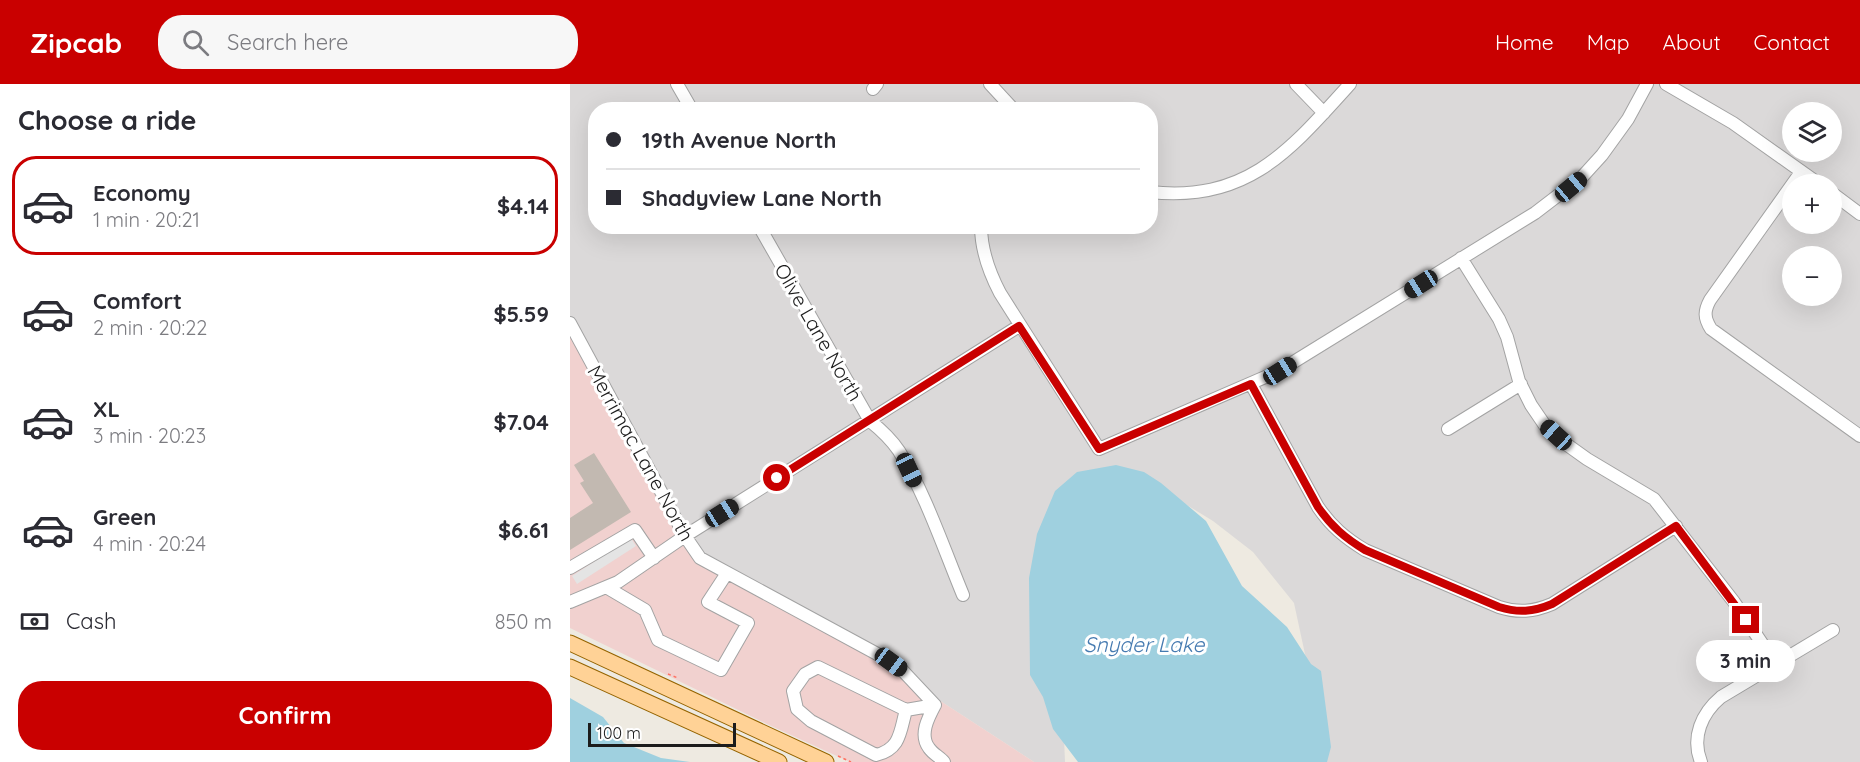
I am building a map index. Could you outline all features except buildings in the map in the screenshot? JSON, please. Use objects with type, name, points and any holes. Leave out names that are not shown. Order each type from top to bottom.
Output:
[{"type":"main road","points":[[570,643],[826,762]]},
{"type":"main road","points":[[570,667],[778,762]]},
{"type":"street","points":[[677,84],[687,102]]},
{"type":"street","points":[[990,84],[1007,102]]},
{"type":"street","points":[[1296,84],[1324,113]]},
{"type":"street","points":[[1158,192],[1190,193],[1217,188],[1248,177],[1287,152],[1350,84]]},
{"type":"street","points":[[982,234],[983,253],[990,274],[1019,326],[1099,449],[1280,371],[1535,213],[1582,177],[1602,155],[1620,132],[1647,84]]},
{"type":"street","points":[[1666,84],[1733,123],[1804,174]]},
{"type":"street","points":[[1801,172],[1710,300],[1706,307],[1706,322],[1711,329],[1764,369],[1860,436]]},
{"type":"street","points":[[1842,200],[1860,214]]},
{"type":"street","name":"Olive Lane North","points":[[764,234],[870,421],[898,449],[940,537],[963,595]]},
{"type":"street","points":[[1461,258],[1499,319],[1507,337],[1521,384],[1531,405],[1546,427],[1587,459],[1648,494],[1676,526],[1734,602],[1776,664]]},
{"type":"street","name":"Merrimac Lane North","points":[[570,323],[685,536],[700,558],[891,662],[903,671],[935,705]]},
{"type":"street","points":[[570,602],[618,582],[685,536],[1019,326]]},
{"type":"street","points":[[1251,384],[1330,525],[1346,539],[1365,550],[1499,607],[1525,612],[1552,604],[1676,526]]},
{"type":"street","points":[[1449,429],[1521,384]]},
{"type":"street","points":[[570,568],[635,530],[654,558]]},
{"type":"street","points":[[606,587],[645,610],[658,640],[721,670],[748,623],[708,602],[727,573]]},
{"type":"street","points":[[1701,762],[1697,743],[1698,729],[1709,706],[1833,630]]},
{"type":"street","points":[[906,710],[896,745],[887,752],[876,755],[812,721],[797,709],[793,691],[805,674],[818,667],[906,710],[935,705]]},
{"type":"street","points":[[935,705],[924,734],[928,748],[944,762]]},
{"type":"shaded area","points":[[570,84],[1860,84],[1860,762],[1320,762],[1311,682],[1294,603],[1253,552],[1213,521],[1146,480],[1064,738],[1065,762],[1034,762],[925,691],[704,557],[570,321]]},
{"type":"shaded area","points":[[570,321],[704,557],[925,691],[1034,762],[850,762],[570,628]]},
{"type":"shaded area","points":[[631,538],[636,546],[577,584],[572,576]]},
{"type":"water","name":"Snyder Lake","points":[[1116,465],[1144,472],[1161,483],[1206,521],[1242,586],[1287,627],[1311,664],[1321,671],[1331,747],[1327,762],[1078,762],[1053,729],[1043,697],[1030,675],[1029,578],[1037,534],[1055,491],[1077,472]]},
{"type":"water","points":[[570,698],[603,717],[624,743],[661,758],[690,762],[570,762]]},
{"type":"route","points":[[777,478],[1019,326],[1099,449],[1251,384],[1330,525],[1346,539],[1365,550],[1499,607],[1525,612],[1552,604],[1676,526],[1746,620]]}]
